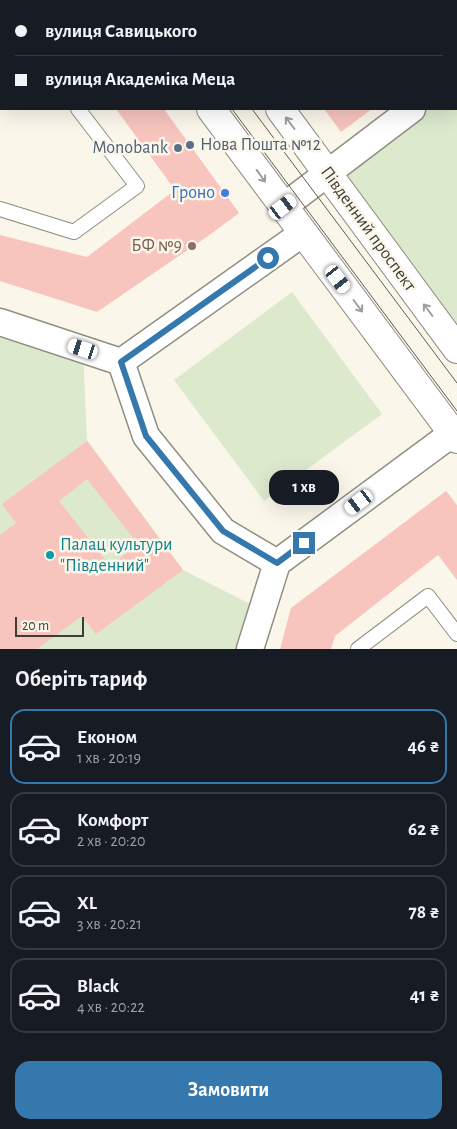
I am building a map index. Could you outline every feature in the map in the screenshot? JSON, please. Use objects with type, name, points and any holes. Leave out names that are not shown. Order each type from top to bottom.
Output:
[{"type":"main road","points":[[212,110],[455,434]]},
{"type":"main road","name":"Південний проспект","points":[[281,110],[457,349]]},
{"type":"street","points":[[283,207],[411,110]]},
{"type":"street","points":[[121,362],[303,233]]},
{"type":"street","points":[[0,322],[121,362]]},
{"type":"street","points":[[121,362],[146,436],[223,531],[277,563]]},
{"type":"street","points":[[250,649],[277,563],[455,434]]},
{"type":"lane","points":[[0,209],[74,232],[137,186],[79,110]]},
{"type":"lane","points":[[358,649],[428,596],[457,634]]},
{"type":"green space","points":[[411,110],[457,110],[457,349],[335,167]]},
{"type":"green space","points":[[292,292],[382,414],[264,501],[174,380]]},
{"type":"green space","points":[[0,322],[83,349],[87,440],[183,570],[262,610],[250,649],[0,649]]},
{"type":"building","points":[[117,110],[165,110],[239,213],[97,312],[0,281],[0,235],[87,257],[175,190]]},
{"type":"building","points":[[325,110],[371,110],[341,132]]},
{"type":"building","name":"Палац культури \"Південний\"","points":[[87,441],[183,570],[96,634],[82,616],[37,649],[0,649],[0,535],[16,523],[2,504]],"holes":[[[87,479],[138,544],[110,566],[59,501]]]},
{"type":"building","points":[[446,491],[457,505],[457,580],[438,555],[335,636],[331,649],[280,649],[291,608]]},
{"type":"tram line","points":[[233,110],[457,411]]},
{"type":"tram line","points":[[253,110],[457,383]]},
{"type":"place","name":"Нова Пошта №12","points":[[190,145]]},
{"type":"place","name":"Monobank","points":[[178,148]]},
{"type":"place","name":"Гроно","points":[[225,193]]},
{"type":"place","name":"БФ №9","points":[[192,246]]},
{"type":"place","name":"Палац культури \"Південний\"","points":[[50,555]]},
{"type":"route","points":[[268,258],[121,362],[146,436],[223,531],[277,563],[304,543]]}]
